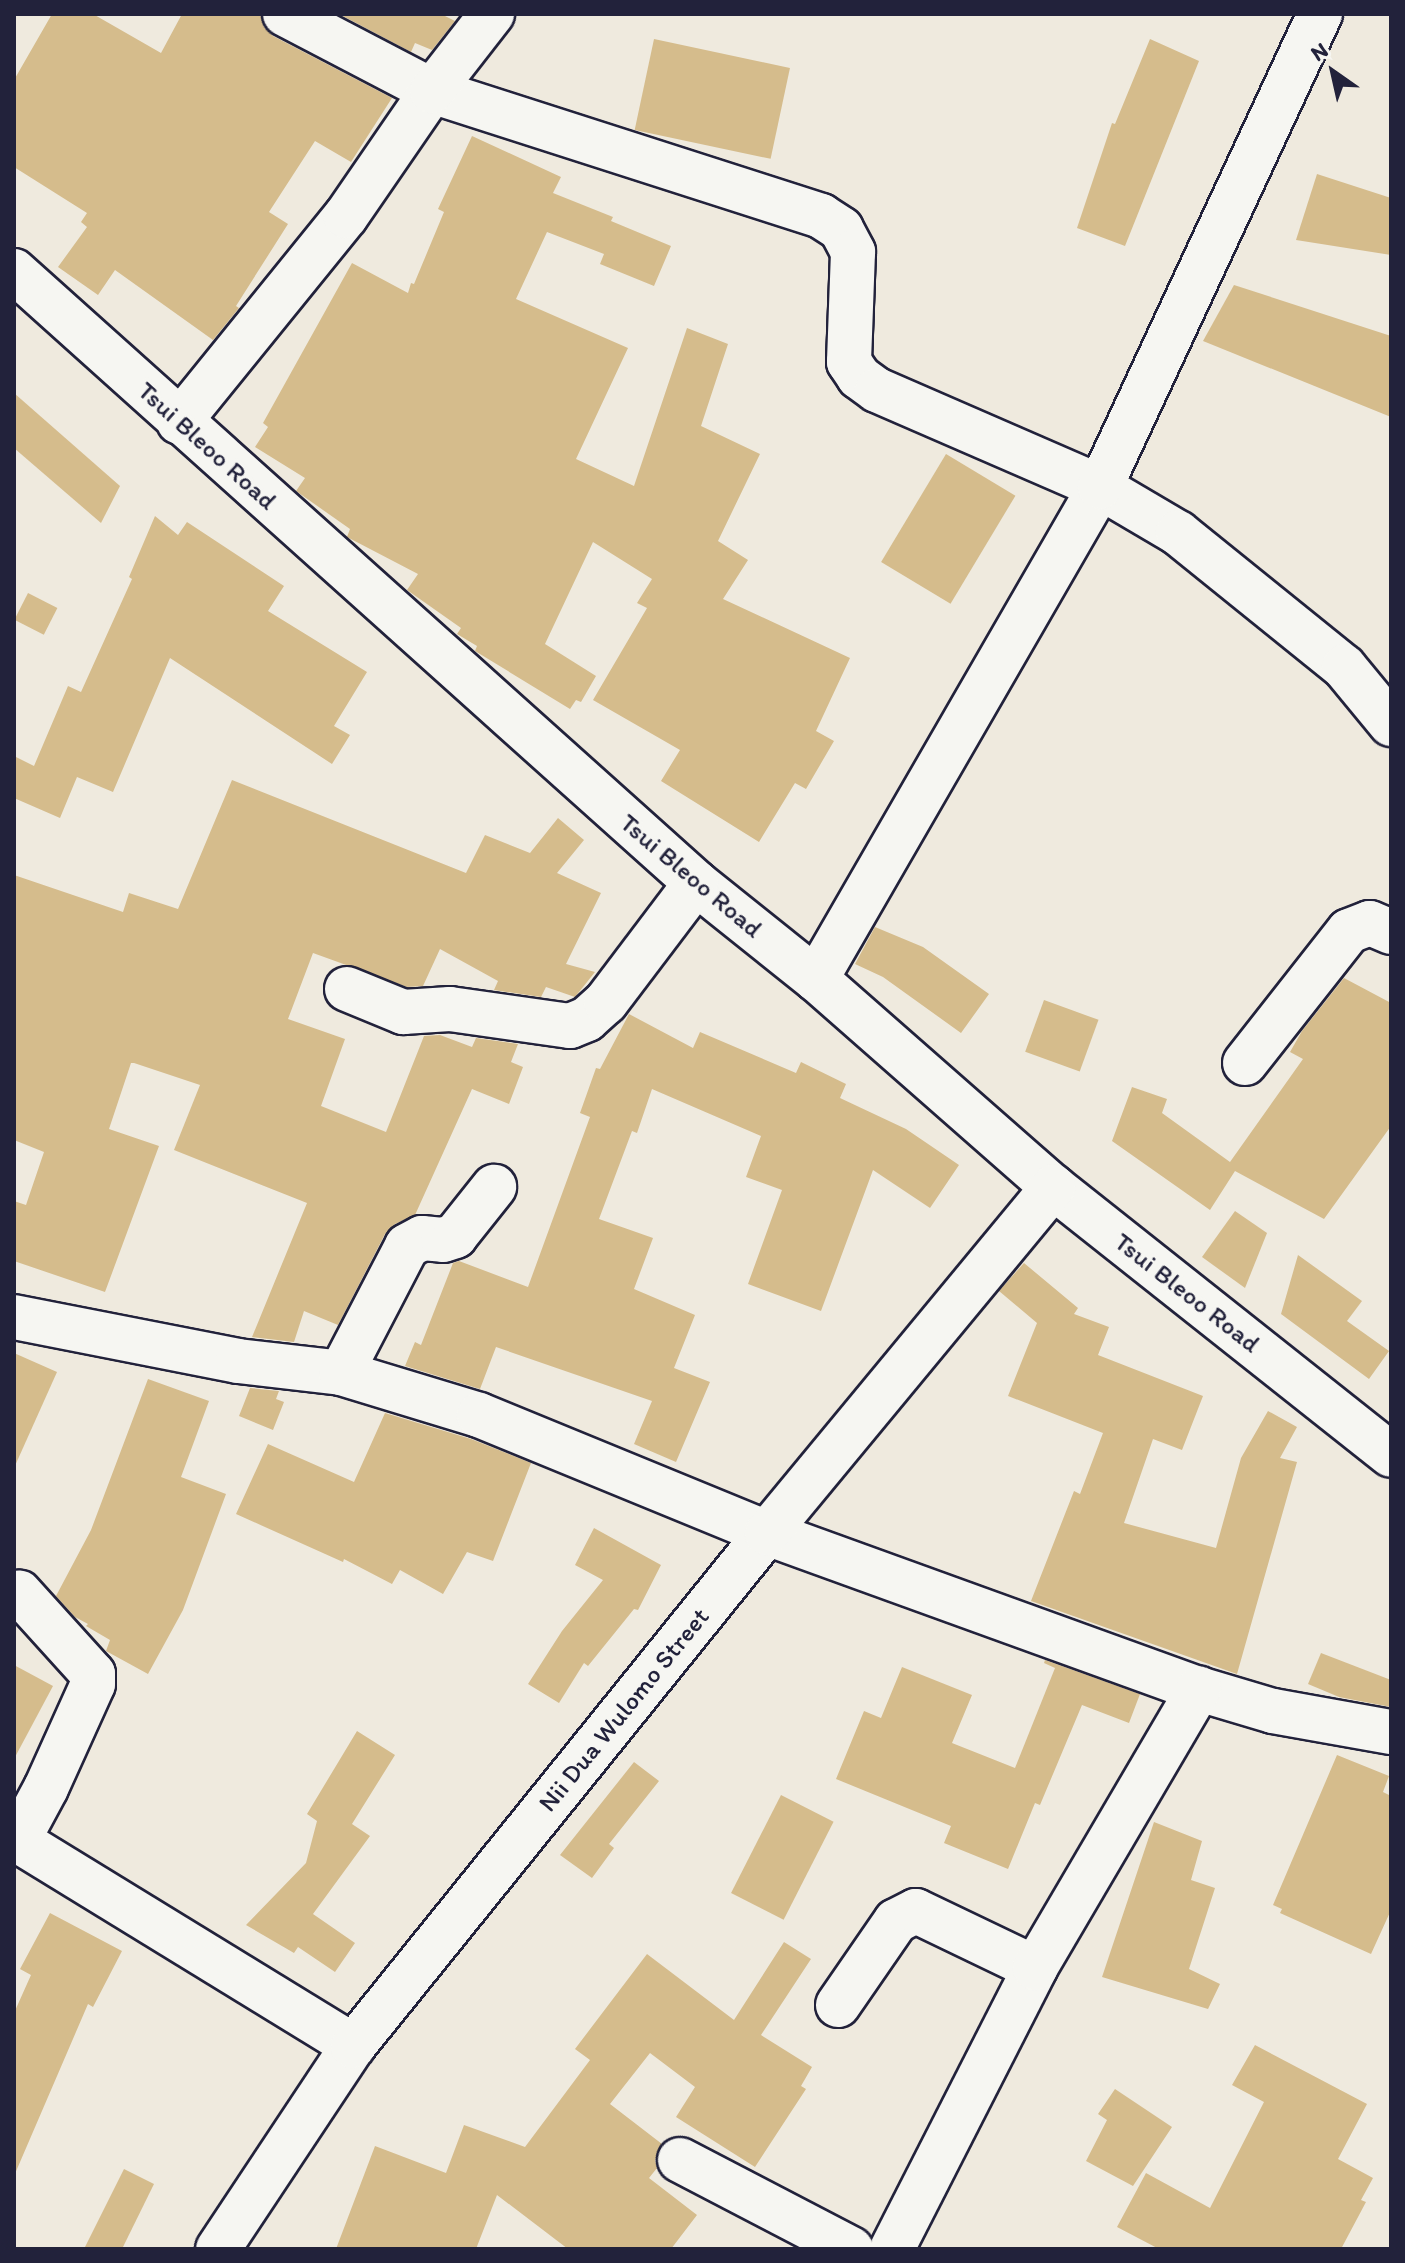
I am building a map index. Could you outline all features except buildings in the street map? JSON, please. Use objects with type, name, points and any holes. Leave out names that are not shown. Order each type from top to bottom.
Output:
[{"type":"street","points":[[285,14],[432,91],[821,216],[841,229],[853,252],[849,362],[859,377],[877,390],[1100,487],[1178,533],[1344,667],[1391,724]]},
{"type":"street","points":[[179,422],[346,216],[432,91],[492,14]]},
{"type":"street","points":[[816,979],[1100,487],[1320,14]]},
{"type":"street","name":"Tsui Bleoo Road","points":[[14,271],[696,883],[816,979],[1053,1187],[1391,1455]]},
{"type":"street","points":[[347,989],[403,1012],[450,1009],[570,1026],[587,1019],[606,1002],[696,883]]},
{"type":"street","points":[[1245,1063],[1349,931],[1370,923],[1391,932]]},
{"type":"street","points":[[341,1373],[407,1246],[422,1238],[443,1240],[455,1236],[494,1187]]},
{"type":"street","name":"Nii Dua Wulomo Street","points":[[218,2249],[353,2046],[767,1533],[1053,1187]]},
{"type":"street","points":[[14,1317],[238,1361],[341,1373],[479,1415],[767,1533],[1199,1689],[1273,1711],[1391,1732]]},
{"type":"street","points":[[19,1592],[93,1674],[93,1684],[46,1788],[16,1839],[353,2046]]},
{"type":"street","points":[[892,2249],[1035,1968],[1199,1689]]},
{"type":"street","points":[[838,2005],[896,1921],[916,1911],[1035,1968]]},
{"type":"street","points":[[680,2160],[796,2237],[851,2249]]}]
